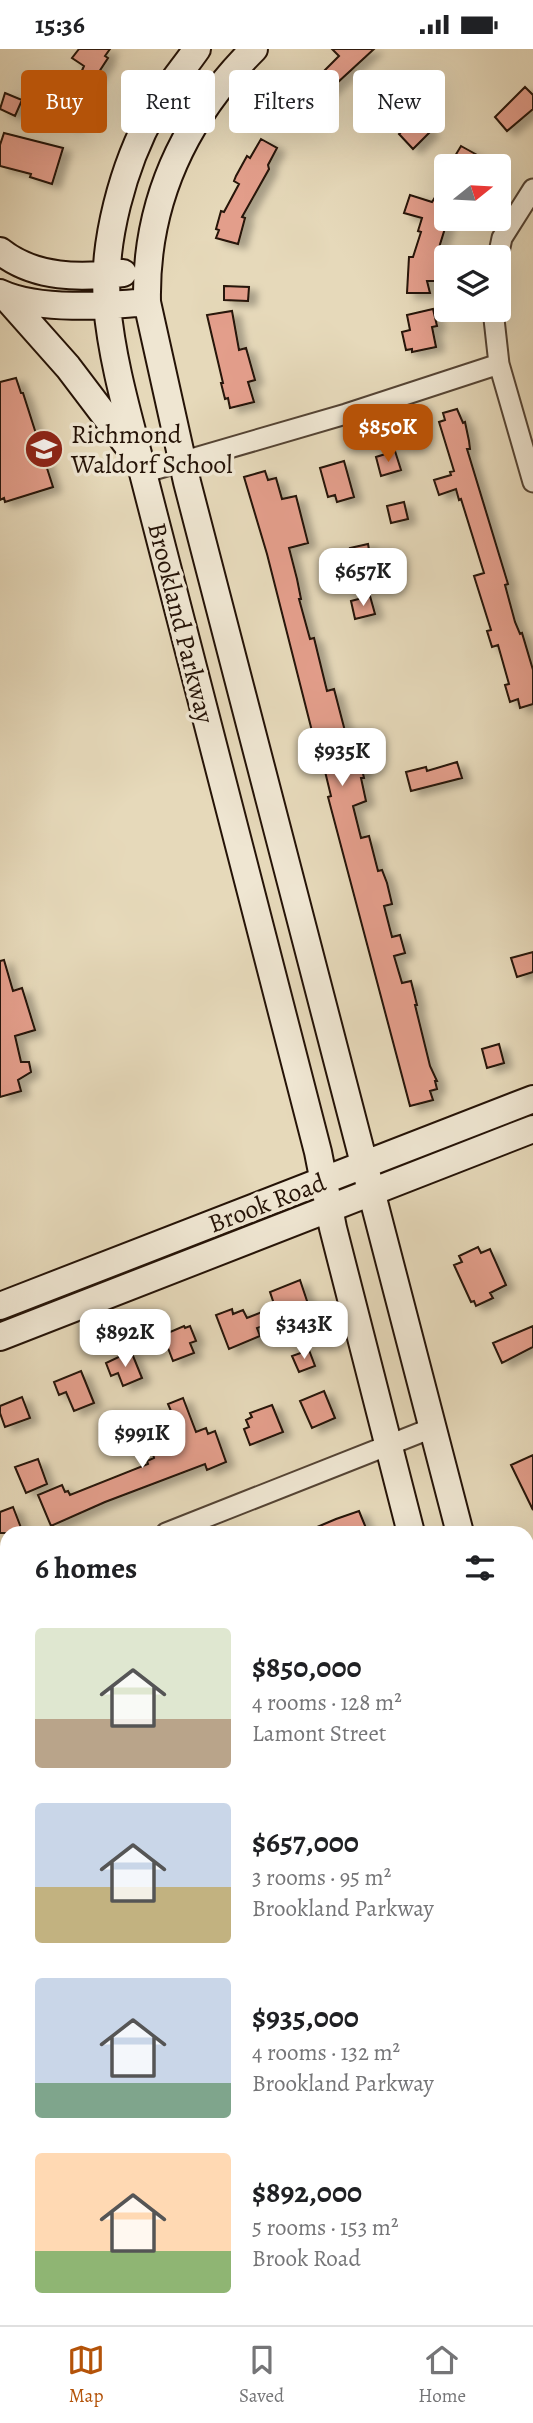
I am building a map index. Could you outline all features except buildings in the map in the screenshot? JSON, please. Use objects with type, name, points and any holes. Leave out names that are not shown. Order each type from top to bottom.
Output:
[{"type":"main road","name":"Brookland Parkway","points":[[197,49],[154,110],[123,182],[110,241],[107,306],[117,365],[141,467],[409,1526]]},
{"type":"main road","name":"Brookland Parkway","points":[[254,49],[198,116],[181,145],[152,226],[146,271],[147,302],[182,461],[458,1526]]},
{"type":"main road","points":[[0,251],[34,269],[65,277],[146,271]]},
{"type":"main road","points":[[2,294],[64,305],[107,306],[147,302]]},
{"type":"main road","points":[[2,294],[68,367],[141,467]]},
{"type":"main road","name":"Brook Road","points":[[0,1307],[533,1098]]},
{"type":"main road","name":"Brook Road","points":[[0,1337],[533,1129]]},
{"type":"street","points":[[501,245],[502,238],[533,189]]},
{"type":"street","points":[[494,322],[499,364],[533,482]]},
{"type":"street","points":[[141,467],[182,461],[346,414],[499,364]]},
{"type":"street","points":[[184,1526],[432,1428]]},
{"type":"place","name":"Richmond Waldorf School","points":[[44,449]]}]
